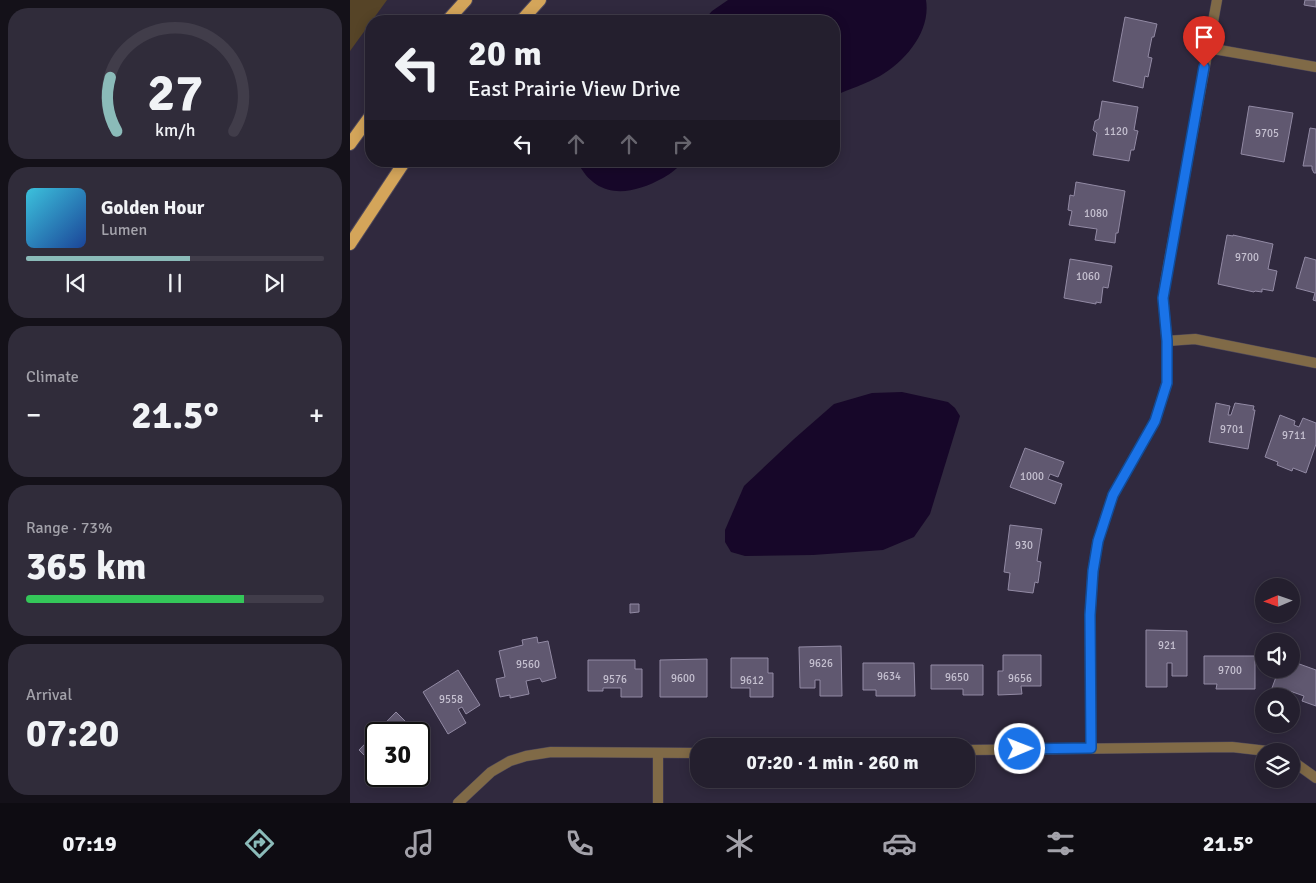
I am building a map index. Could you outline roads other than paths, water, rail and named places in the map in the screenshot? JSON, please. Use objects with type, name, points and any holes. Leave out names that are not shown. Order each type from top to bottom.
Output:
[{"type":"main road","points":[[452,15],[466,0]]},
{"type":"main road","points":[[526,15],[540,0]]},
{"type":"main road","points":[[350,144],[365,123]]},
{"type":"main road","points":[[350,244],[401,167]]},
{"type":"street","points":[[1091,748],[1090,615],[1093,571],[1098,541],[1113,495],[1155,421],[1167,383],[1167,341],[1163,298],[1217,0]]},
{"type":"street","points":[[1208,48],[1316,67]]},
{"type":"street","points":[[1167,341],[1195,339],[1316,363]]},
{"type":"street","points":[[975,750],[1232,747],[1255,750]]},
{"type":"street","points":[[458,803],[490,772],[510,761],[526,756],[551,752],[690,753]]},
{"type":"street","points":[[658,754],[658,803]]},
{"type":"street","points":[[1300,766],[1316,778]]}]
